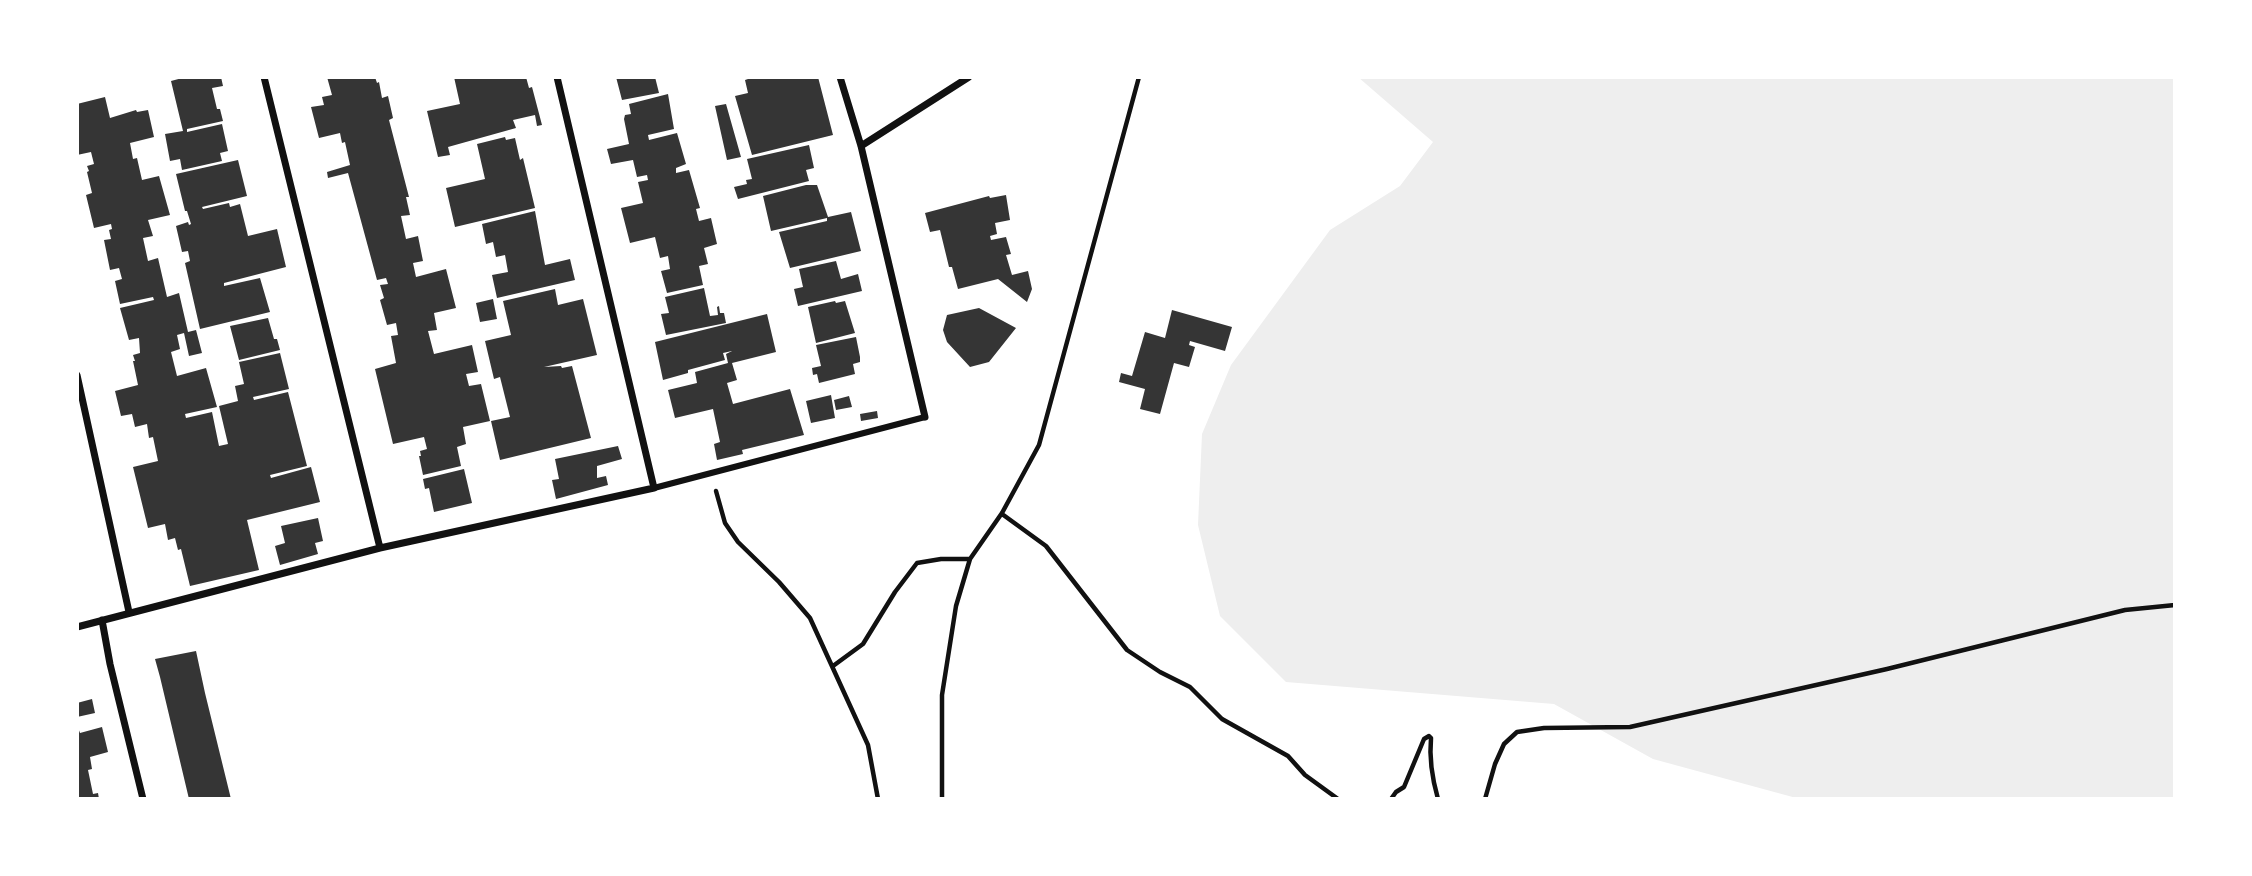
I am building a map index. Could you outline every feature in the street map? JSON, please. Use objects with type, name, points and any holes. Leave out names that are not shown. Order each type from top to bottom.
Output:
[{"type":"street","points":[[264,77],[380,548]]},
{"type":"street","points":[[557,77],[654,488]]},
{"type":"street","points":[[77,627],[380,548],[654,488],[925,417],[861,146],[841,77]]},
{"type":"street","points":[[861,146],[969,77]]},
{"type":"street","points":[[77,375],[130,612]]},
{"type":"street","points":[[102,620],[143,799]]},
{"type":"path","points":[[942,799],[942,695],[956,606],[970,559],[1002,513],[1039,445],[1139,77]]},
{"type":"path","points":[[712,473],[725,523],[738,542],[779,582],[810,618],[868,745],[878,799]]},
{"type":"path","points":[[1002,513],[1046,546],[1128,649],[1160,673],[1190,687],[1223,719],[1288,756],[1305,775],[1338,799]]},
{"type":"path","points":[[833,666],[863,644],[895,592],[918,563],[941,559],[970,559]]},
{"type":"path","points":[[1485,799],[1504,744],[1517,732],[1544,728],[1630,727],[1901,666],[2124,610],[2175,605]]},
{"type":"path","points":[[1391,799],[1404,787],[1424,739],[1429,736],[1432,779],[1438,799]]},
{"type":"shaded area","points":[[1358,77],[2175,77],[2175,799],[1800,799],[1653,759],[1554,704],[1286,682],[1220,616],[1198,525],[1202,434],[1231,365],[1330,230],[1400,186],[1433,142]]},
{"type":"building","points":[[186,77],[221,77],[223,86],[212,88],[223,121],[187,129],[187,132],[222,124],[228,151],[220,153],[222,161],[182,170],[180,159],[170,161],[165,134],[183,131],[171,81]]},
{"type":"building","points":[[327,77],[375,77],[377,83],[379,82],[382,98],[388,96],[393,118],[389,120],[409,197],[406,197],[410,215],[401,216],[406,239],[418,236],[423,261],[413,263],[416,277],[446,269],[456,308],[434,313],[437,330],[428,331],[434,354],[472,345],[478,372],[466,374],[469,386],[481,384],[490,421],[463,427],[466,444],[457,447],[461,466],[423,475],[419,456],[420,451],[427,449],[424,437],[393,444],[375,369],[396,363],[391,336],[398,335],[396,323],[387,325],[380,300],[384,298],[380,285],[388,284],[386,278],[377,280],[348,173],[328,178],[327,172],[350,165],[340,133],[319,138],[311,107],[324,105],[322,97],[332,95]]},
{"type":"building","points":[[454,77],[526,77],[529,88],[532,87],[542,125],[537,126],[535,115],[513,120],[516,128],[448,147],[450,155],[438,157],[427,111],[460,104]]},
{"type":"building","points":[[616,77],[655,77],[659,93],[622,100]]},
{"type":"building","points":[[754,77],[818,77],[833,135],[752,155],[735,96],[748,93],[745,80]]},
{"type":"building","points":[[668,94],[674,129],[648,135],[649,140],[677,133],[686,164],[676,168],[676,173],[689,170],[700,208],[696,209],[699,221],[711,218],[717,244],[704,248],[708,264],[699,266],[703,285],[667,293],[661,271],[670,269],[668,256],[660,258],[655,237],[630,243],[621,208],[643,203],[638,182],[648,180],[647,175],[637,177],[633,160],[611,164],[607,149],[629,144],[624,119],[625,115],[631,114],[629,104]]},
{"type":"building","points":[[105,97],[110,118],[136,110],[148,110],[154,137],[130,143],[133,159],[137,158],[142,180],[159,176],[170,215],[148,220],[153,236],[143,238],[148,261],[158,258],[167,297],[179,293],[188,332],[196,330],[202,353],[189,356],[184,333],[177,335],[180,349],[171,352],[177,376],[206,368],[217,407],[185,414],[186,418],[212,412],[219,446],[228,444],[219,406],[238,401],[235,386],[244,384],[239,362],[280,353],[289,389],[253,397],[254,400],[288,392],[307,466],[270,475],[271,478],[311,467],[320,502],[247,520],[259,570],[190,586],[181,549],[178,550],[175,538],[168,540],[165,524],[148,528],[133,467],[158,461],[153,437],[149,438],[147,424],[135,427],[132,414],[121,416],[115,391],[138,385],[133,355],[140,353],[139,338],[129,340],[120,308],[154,300],[153,297],[120,304],[115,281],[122,279],[119,268],[110,270],[104,240],[111,239],[111,224],[94,228],[86,195],[92,193],[87,172],[87,166],[94,164],[91,152],[77,155],[77,104]]},
{"type":"building","points":[[726,104],[741,157],[727,160],[715,106]]},
{"type":"building","points":[[505,137],[506,140],[515,138],[520,160],[523,158],[535,208],[455,227],[446,188],[485,179],[477,144]]},
{"type":"building","points":[[809,145],[814,168],[806,170],[809,181],[738,199],[734,187],[747,184],[746,180],[752,179],[747,159]]},
{"type":"building","points":[[238,160],[247,196],[202,207],[203,209],[229,203],[230,207],[240,204],[248,236],[277,229],[286,267],[224,283],[224,286],[260,278],[270,312],[200,329],[185,263],[190,261],[188,251],[182,252],[176,226],[188,222],[191,224],[176,174]]},
{"type":"building","points":[[806,185],[817,185],[828,217],[851,212],[861,251],[790,268],[779,232],[827,221],[827,218],[771,231],[763,196]]},
{"type":"building","points":[[1006,195],[1010,220],[995,223],[997,234],[990,236],[991,240],[1006,237],[1011,254],[1006,255],[1012,275],[1028,271],[1032,289],[1027,302],[998,279],[958,289],[952,267],[949,267],[940,230],[930,232],[925,213],[989,196]]},
{"type":"building","points":[[535,211],[545,265],[570,259],[575,280],[497,298],[492,275],[508,272],[505,255],[496,257],[493,242],[486,244],[482,224]]},
{"type":"building","points":[[836,261],[841,279],[858,274],[862,291],[798,306],[794,289],[803,287],[799,269]]},
{"type":"building","points":[[704,288],[710,316],[718,315],[719,306],[726,323],[666,335],[661,314],[669,313],[665,297]]},
{"type":"building","points":[[555,289],[558,305],[583,299],[597,355],[544,367],[572,366],[591,438],[500,460],[491,421],[510,417],[500,377],[494,379],[485,341],[511,335],[503,301]]},
{"type":"building","points":[[493,299],[497,319],[480,322],[476,303]]},
{"type":"building","points":[[845,301],[855,333],[816,343],[808,307]]},
{"type":"building","points":[[979,308],[1016,328],[989,362],[970,367],[947,342],[943,330],[947,315]]},
{"type":"building","points":[[1172,310],[1232,327],[1225,351],[1190,341],[1189,345],[1195,347],[1189,367],[1174,363],[1160,414],[1140,409],[1145,389],[1119,382],[1121,373],[1132,376],[1145,332],[1165,338]]},
{"type":"building","points":[[767,314],[776,352],[732,363],[737,380],[727,383],[733,404],[790,389],[804,435],[742,450],[743,454],[717,460],[714,444],[720,442],[713,409],[675,418],[668,390],[697,383],[695,372],[728,363],[726,354],[732,351],[723,353],[725,360],[663,380],[655,342]]},
{"type":"building","points":[[268,318],[280,350],[239,360],[230,326]]},
{"type":"building","points":[[856,337],[860,362],[853,364],[855,374],[819,383],[812,368],[821,366],[816,345]]},
{"type":"building","points":[[831,395],[835,418],[811,423],[806,401]]},
{"type":"building","points":[[849,396],[852,407],[836,410],[834,400]]},
{"type":"building","points":[[877,411],[878,418],[861,421],[860,414]]},
{"type":"building","points":[[618,446],[622,459],[597,466],[597,478],[606,476],[608,485],[556,499],[552,480],[559,479],[555,459]]},
{"type":"building","points":[[464,469],[472,503],[434,512],[429,488],[425,489],[423,479]]},
{"type":"building","points":[[318,518],[323,541],[315,543],[318,554],[280,565],[275,546],[285,543],[281,526]]},
{"type":"building","points":[[196,651],[231,799],[189,799],[155,659]]},
{"type":"building","points":[[92,699],[95,713],[77,717],[77,703]]},
{"type":"building","points":[[77,725],[80,733],[102,727],[108,752],[90,757],[92,769],[88,770],[93,794],[98,793],[99,799],[77,799]]}]
